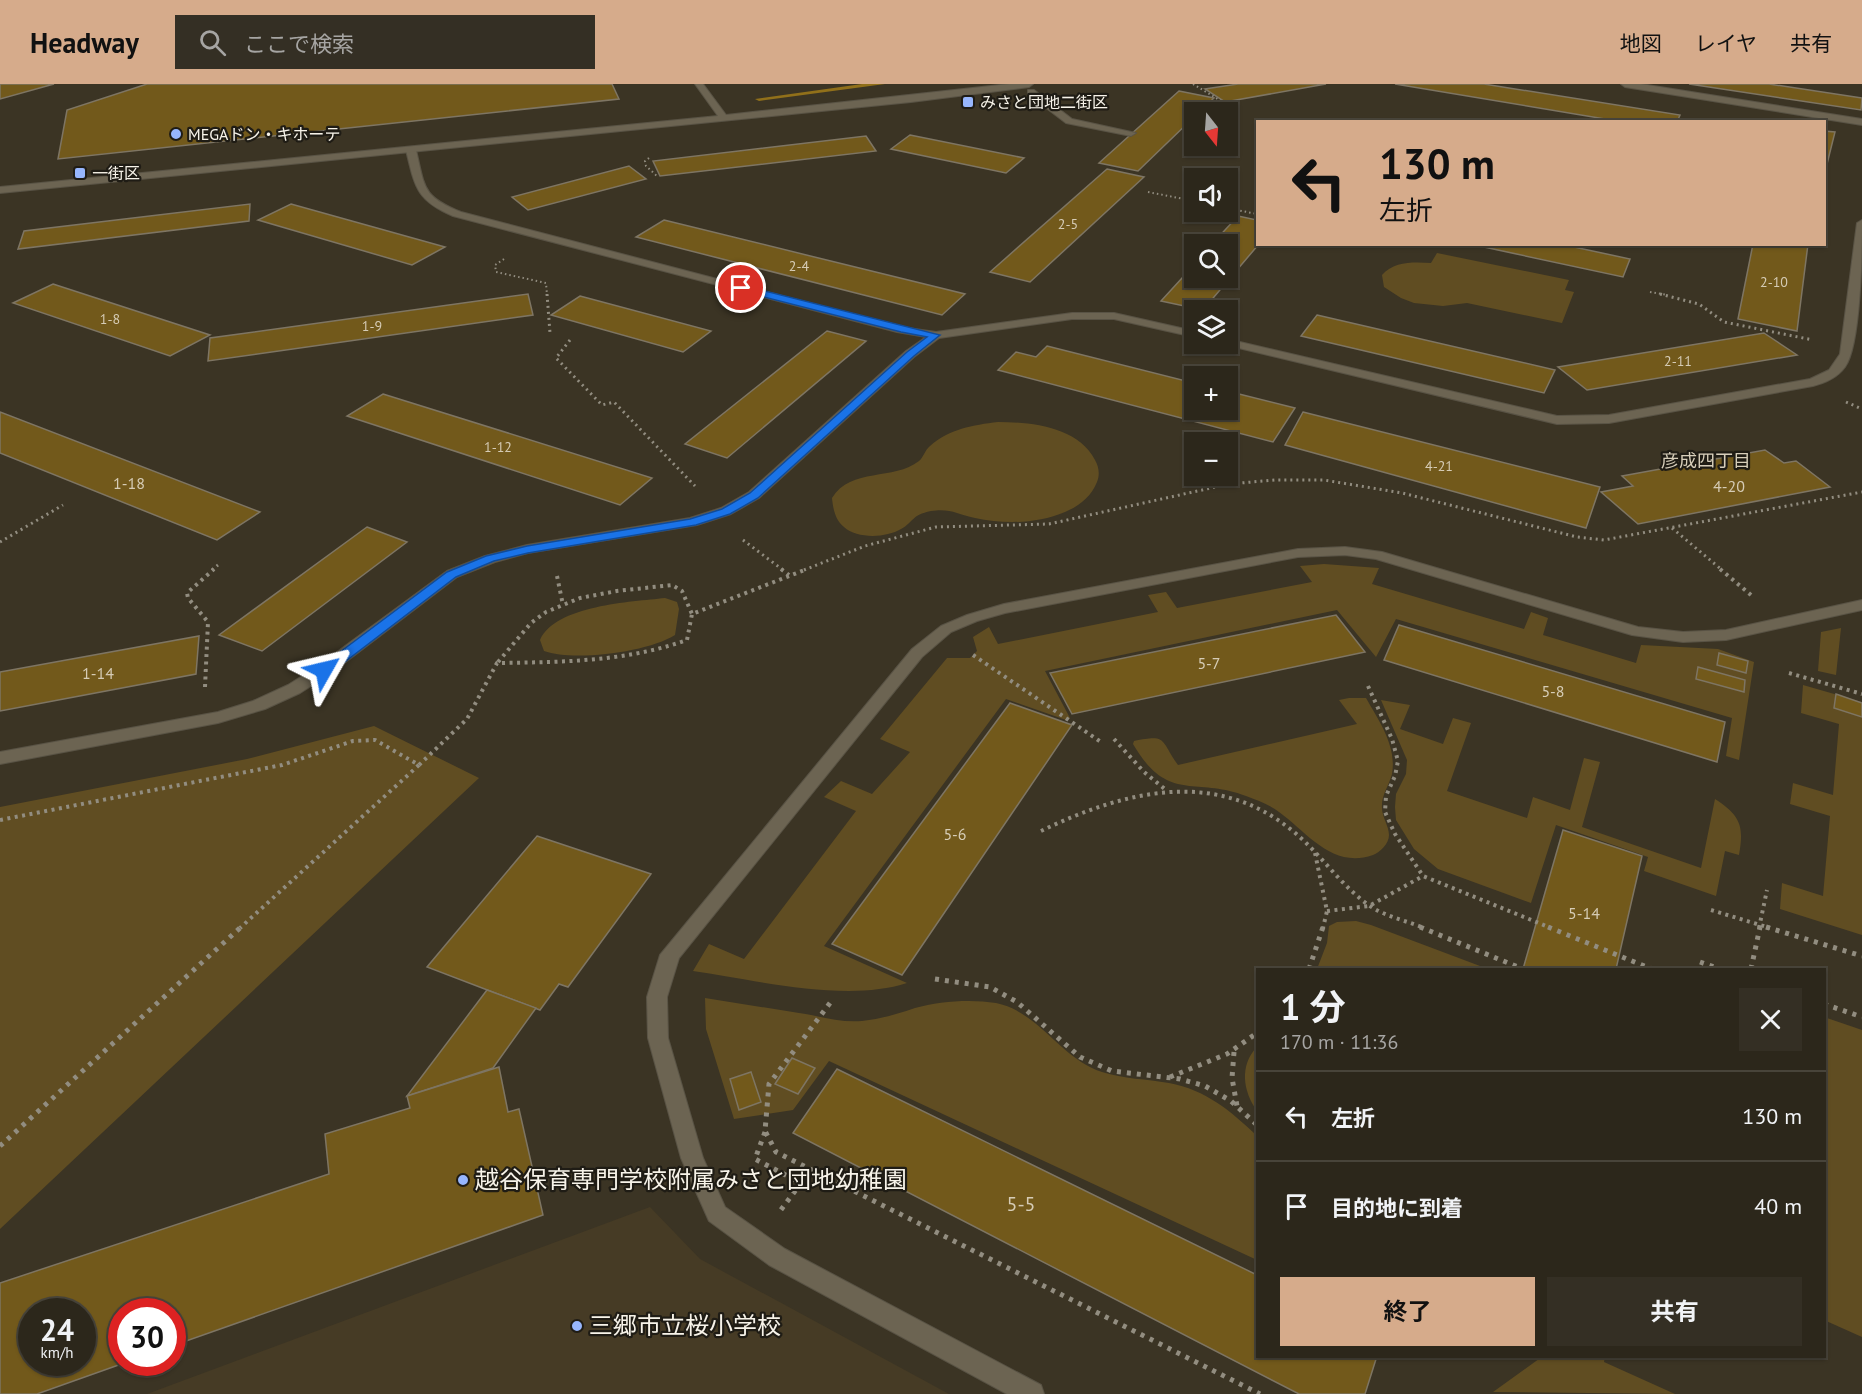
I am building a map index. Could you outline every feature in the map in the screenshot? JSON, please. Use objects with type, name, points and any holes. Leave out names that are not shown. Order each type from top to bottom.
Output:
[{"type":"street","points":[[699,84],[723,117]]},
{"type":"street","points":[[1625,84],[1862,122]]},
{"type":"street","points":[[0,190],[1030,88],[1069,121],[1131,133]]},
{"type":"street","points":[[411,150],[422,195],[435,206],[457,214],[901,330],[936,335],[1096,315],[1136,320],[1184,332]]},
{"type":"street","points":[[1238,345],[1557,420],[1586,421],[1813,382],[1834,374],[1842,364],[1862,223]]},
{"type":"street","points":[[0,758],[203,720],[259,705],[294,689],[324,670],[452,574],[490,559],[527,549],[692,522],[726,511],[754,495],[910,354],[936,335]]},
{"type":"street","points":[[1032,1394],[777,1257],[717,1214],[692,1158],[658,1038],[657,997],[670,955],[917,653],[941,633],[972,618],[1004,609],[1298,553],[1345,551],[1377,555],[1637,632],[1683,637],[1726,635],[1862,605]]},
{"type":"path","points":[[1193,84],[1223,102]]},
{"type":"path","points":[[1148,192],[1184,199]]},
{"type":"path","points":[[1238,210],[1256,214]]},
{"type":"path","points":[[504,259],[495,265],[496,272],[546,283],[550,333]]},
{"type":"path","points":[[1650,292],[1694,302],[1713,312],[1724,322],[1846,347]]},
{"type":"path","points":[[570,340],[556,357],[602,405],[614,402],[696,488],[711,516],[790,576]]},
{"type":"path","points":[[0,542],[63,505]]},
{"type":"path","points":[[1671,528],[1751,595]]},
{"type":"path","points":[[203,720],[208,622],[188,598],[187,593],[218,565]]},
{"type":"path","points":[[497,663],[531,623],[563,605],[589,596],[672,585],[682,591],[692,614]]},
{"type":"path","points":[[941,633],[1101,742]]},
{"type":"path","points":[[1789,673],[1862,694]]},
{"type":"path","points":[[1368,686],[1392,739],[1398,762],[1395,776],[1386,796],[1385,812],[1395,834],[1423,876],[1650,968]]},
{"type":"path","points":[[1114,739],[1144,772],[1167,791]]},
{"type":"path","points":[[0,820],[282,765],[353,741],[375,740],[419,765],[0,1146]]},
{"type":"path","points":[[1041,831],[1093,806],[1150,792],[1187,790],[1226,796],[1259,808],[1292,830],[1369,906],[1521,968]]},
{"type":"path","points":[[1309,968],[1320,939],[1326,911],[1315,852]]},
{"type":"path","points":[[1326,911],[1369,906],[1423,876]]},
{"type":"path","points":[[1751,968],[1767,890]]},
{"type":"path","points":[[1711,910],[1862,956]]},
{"type":"path","points":[[1700,962],[1717,968]]},
{"type":"path","points":[[935,979],[990,987],[1017,1002],[1080,1057],[1112,1071],[1168,1077],[1205,1086],[1237,1106],[1256,1124]]},
{"type":"path","points":[[780,1211],[801,1183],[755,1159],[765,1131],[769,1084],[830,1003]]},
{"type":"path","points":[[1826,1005],[1862,1017]]},
{"type":"path","points":[[1168,1077],[1204,1066],[1234,1051],[1256,1034]]},
{"type":"path","points":[[1234,1051],[1232,1078],[1237,1106]]},
{"type":"path","points":[[765,1131],[776,1152],[1260,1394]]},
{"type":"shaded area","points":[[1437,253],[1569,280],[1565,290],[1574,292],[1562,323],[1467,303],[1443,306],[1414,303],[1384,287],[1382,275],[1387,270],[1405,263],[1431,263]]},
{"type":"shaded area","points":[[998,422],[1039,425],[1066,433],[1077,440],[1087,449],[1098,468],[1098,479],[1091,492],[1080,504],[1070,510],[1032,521],[997,521],[938,510],[916,517],[895,532],[872,536],[856,534],[838,521],[832,498],[840,488],[861,478],[909,467],[919,461],[937,440],[953,432],[971,426]]},
{"type":"shaded area","points":[[1324,564],[1379,568],[1372,584],[1524,629],[1531,612],[1548,618],[1543,635],[1636,663],[1641,645],[1718,649],[1754,662],[1739,760],[1726,756],[1732,718],[1396,619],[1376,657],[1337,610],[1045,671],[1070,718],[1066,720],[1006,699],[824,946],[907,983],[883,989],[829,990],[772,984],[693,971],[709,944],[744,959],[856,811],[824,797],[841,781],[872,794],[910,752],[880,739],[947,658],[970,658],[977,651],[973,637],[989,627],[998,644],[1158,612],[1148,595],[1166,592],[1177,608],[1312,582],[1300,566]]},
{"type":"shaded area","points":[[665,598],[677,602],[679,609],[675,635],[663,641],[611,654],[573,656],[544,651],[540,640],[549,628],[562,619],[596,607]]},
{"type":"shaded area","points":[[1841,628],[1836,675],[1818,671],[1821,632]]},
{"type":"shaded area","points":[[1803,685],[1862,702],[1862,935],[1780,909],[1782,883],[1823,896],[1830,816],[1790,804],[1793,783],[1833,795],[1839,724],[1801,713]]},
{"type":"shaded area","points":[[1366,698],[1386,734],[1392,754],[1392,774],[1382,803],[1389,838],[1384,847],[1373,855],[1358,858],[1333,853],[1311,839],[1275,809],[1246,796],[1228,790],[1170,782],[1158,775],[1146,763],[1133,744],[1134,741],[1158,739],[1162,741],[1178,765],[1357,724],[1339,700]]},
{"type":"shaded area","points":[[1381,700],[1410,705],[1400,729],[1443,744],[1453,718],[1471,723],[1447,791],[1527,818],[1533,797],[1570,810],[1584,758],[1600,762],[1582,827],[1701,868],[1715,799],[1724,805],[1739,822],[1741,836],[1739,855],[1725,851],[1716,896],[1644,871],[1648,857],[1556,825],[1531,903],[1438,869],[1414,849],[1396,820],[1396,794],[1406,774],[1407,760]]},
{"type":"shaded area","points":[[374,726],[479,778],[0,1229],[0,807],[247,759]]},
{"type":"shaded area","points":[[1356,921],[1371,925],[1485,968],[1317,968],[1327,943],[1329,926],[1337,922]]},
{"type":"shaded area","points":[[705,998],[854,1021],[882,1018],[945,1002],[976,1001],[996,1003],[1011,1008],[1025,1015],[1087,1066],[1127,1078],[1169,1083],[1195,1091],[1227,1110],[1256,1135],[1256,1260],[829,1061],[793,1110],[734,1119],[706,1029]]},
{"type":"shaded area","points":[[1826,1018],[1862,1030],[1862,1337],[1826,1321]]},
{"type":"shaded area","points":[[1256,1048],[1256,1110],[1249,1096],[1245,1079],[1245,1070],[1251,1054]]},
{"type":"shaded area","name":"三郷市立桜小学校","points":[[650,1207],[700,1259],[949,1394],[147,1394]]},
{"type":"shaded area","points":[[1540,1358],[1605,1358],[1604,1362],[1675,1394],[1493,1392]]},
{"type":"building","points":[[0,84],[54,84],[0,99]]},
{"type":"building","name":"MEGAドン・キホーテ","points":[[147,84],[612,84],[619,99],[58,159],[67,110]]},
{"type":"building","points":[[1238,84],[1326,84],[1225,102],[1205,89]]},
{"type":"building","points":[[1395,84],[1484,84],[1680,115],[1678,120],[1611,120]]},
{"type":"building","points":[[1689,84],[1769,84],[1862,98],[1861,110]]},
{"type":"building","points":[[1179,91],[1214,98],[1210,102],[1184,102],[1184,127],[1138,171],[1099,163]]},
{"type":"building","points":[[1826,131],[1835,132],[1826,168]]},
{"type":"building","points":[[910,135],[1024,158],[1006,173],[891,149]]},
{"type":"building","points":[[866,136],[876,151],[660,176],[653,161]]},
{"type":"building","points":[[629,166],[646,179],[528,210],[512,197]]},
{"type":"building","points":[[1107,169],[1144,177],[1030,282],[990,272]]},
{"type":"building","points":[[250,204],[249,221],[18,249],[24,231]]},
{"type":"building","points":[[291,204],[445,247],[412,265],[258,220]]},
{"type":"building","points":[[1238,216],[1256,220],[1257,246],[1238,269],[1238,234],[1221,234],[1232,222],[1238,222]]},
{"type":"building","points":[[664,220],[965,294],[942,315],[636,237]]},
{"type":"building","points":[[1479,246],[1569,246],[1630,259],[1623,277]]},
{"type":"building","points":[[1753,246],[1808,246],[1797,331],[1738,319]]},
{"type":"building","points":[[1184,276],[1184,288],[1222,288],[1211,300],[1184,300],[1184,306],[1161,301]]},
{"type":"building","points":[[53,284],[210,335],[170,356],[13,303]]},
{"type":"building","points":[[528,294],[533,315],[208,361],[210,338]]},
{"type":"building","points":[[580,296],[711,331],[683,352],[551,315]]},
{"type":"building","points":[[1317,315],[1555,370],[1544,393],[1301,336]]},
{"type":"building","points":[[827,331],[866,341],[727,458],[685,444]]},
{"type":"building","points":[[1764,333],[1797,355],[1587,390],[1558,367]]},
{"type":"building","points":[[1047,346],[1184,380],[1184,419],[998,370],[1016,352],[1036,357]]},
{"type":"building","points":[[383,394],[652,478],[620,505],[347,416]]},
{"type":"building","points":[[1238,394],[1295,408],[1273,442],[1189,420],[1238,420]]},
{"type":"building","points":[[0,412],[260,512],[217,540],[0,453]]},
{"type":"building","points":[[1303,412],[1600,487],[1586,528],[1285,445]]},
{"type":"building","points":[[1765,450],[1784,463],[1796,461],[1830,487],[1638,524],[1601,492],[1633,486],[1622,476]]},
{"type":"building","points":[[367,527],[407,542],[262,651],[219,635]]},
{"type":"building","points":[[1336,615],[1365,652],[1072,714],[1050,673]]},
{"type":"building","points":[[1399,625],[1725,722],[1717,762],[1384,660]]},
{"type":"building","points":[[199,636],[196,674],[0,711],[0,672]]},
{"type":"building","points":[[1719,653],[1748,661],[1746,673],[1717,665]]},
{"type":"building","points":[[1698,667],[1745,680],[1744,692],[1696,679]]},
{"type":"building","points":[[1836,694],[1862,703],[1862,717],[1834,708]]},
{"type":"building","points":[[1010,703],[1072,725],[902,975],[832,944]]},
{"type":"building","points":[[1563,830],[1642,856],[1616,968],[1523,968]]},
{"type":"building","points":[[537,836],[651,874],[568,987],[559,984],[540,1010],[427,967]]},
{"type":"building","points":[[487,990],[536,1008],[493,1068],[407,1096]]},
{"type":"building","points":[[792,1058],[815,1068],[798,1094],[775,1084]]},
{"type":"building","points":[[499,1067],[508,1112],[519,1109],[543,1215],[186,1341],[186,1298],[108,1298],[108,1369],[96,1373],[96,1298],[18,1298],[18,1376],[88,1376],[37,1394],[0,1394],[0,1283],[329,1174],[325,1134],[410,1108],[407,1096]]},
{"type":"building","points":[[837,1069],[1256,1275],[1256,1358],[1376,1358],[1365,1394],[1299,1394],[793,1133]]},
{"type":"building","points":[[751,1072],[761,1102],[739,1110],[730,1079]]},
{"type":"waterway","points":[[759,99],[881,84]]},
{"type":"place","name":"みさと団地二街区","points":[[968,102]]},
{"type":"place","name":"MEGAドン・キホーテ","points":[[176,134]]},
{"type":"place","name":"一街区","points":[[80,173]]},
{"type":"place","name":"越谷保育専門学校附属みさと団地幼稚園","points":[[463,1180]]},
{"type":"place","name":"三郷市立桜小学校","points":[[577,1326]]},
{"type":"district","name":"彦成四丁目","points":[[1706,461]]},
{"type":"route","points":[[324,670],[452,574],[490,559],[527,549],[692,522],[726,511],[754,495],[910,354],[936,335],[901,330],[741,288]]}]
